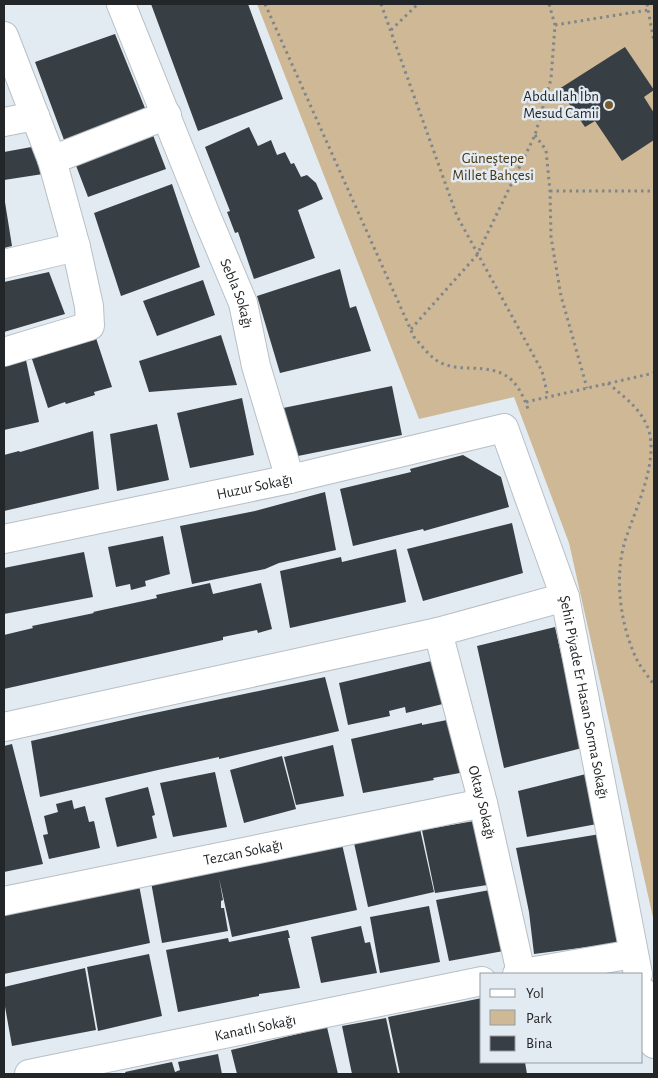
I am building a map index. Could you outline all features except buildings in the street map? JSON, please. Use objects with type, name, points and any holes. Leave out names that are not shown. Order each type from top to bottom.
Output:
[{"type":"street","name":"Sebla Sokağı","points":[[121,4],[243,303],[256,366],[290,479]]},
{"type":"street","points":[[4,36],[52,160],[76,247],[89,306],[90,326],[4,352]]},
{"type":"street","points":[[52,160],[167,115]]},
{"type":"street","points":[[4,122],[35,116]]},
{"type":"street","points":[[4,264],[76,247]]},
{"type":"street","name":"Huzur Sokağı","points":[[4,539],[290,479],[504,428]]},
{"type":"street","name":"Şehit Piyade Er Hasan Sorma Sokağı","points":[[504,428],[565,597],[636,964]]},
{"type":"street","points":[[4,727],[438,632],[565,597]]},
{"type":"street","name":"Oktay Sokağı","points":[[438,632],[483,803],[519,973]]},
{"type":"street","name":"Tezcan Sokağı","points":[[4,901],[483,803]]},
{"type":"street","points":[[531,973],[636,964]]},
{"type":"street","name":"Kanatlı Sokağı","points":[[29,1074],[480,982]]},
{"type":"street","points":[[643,995],[654,1044]]},
{"type":"path","points":[[381,4],[457,216],[542,371],[548,397]]},
{"type":"path","points":[[391,30],[418,4]]},
{"type":"path","points":[[411,329],[477,255],[535,135],[551,79],[555,25],[549,4]]},
{"type":"path","points":[[647,4],[654,42]]},
{"type":"path","points":[[555,25],[648,10]]},
{"type":"path","points":[[535,135],[546,150],[550,191],[551,237],[561,296],[587,388]]},
{"type":"path","points":[[550,191],[654,191]]},
{"type":"path","points":[[504,428],[526,402],[654,373]]},
{"type":"path","points":[[608,383],[639,410],[650,433],[652,458],[645,490],[625,542],[619,591],[624,620],[637,660],[654,685]]},
{"type":"green space","name":"Güneştepe Millet Bahçesi","points":[[257,4],[654,4],[654,922],[569,543],[514,397],[419,419]]},
{"type":"place","name":"Abdullah İbn Mesud Camii","points":[[609,105]]}]
